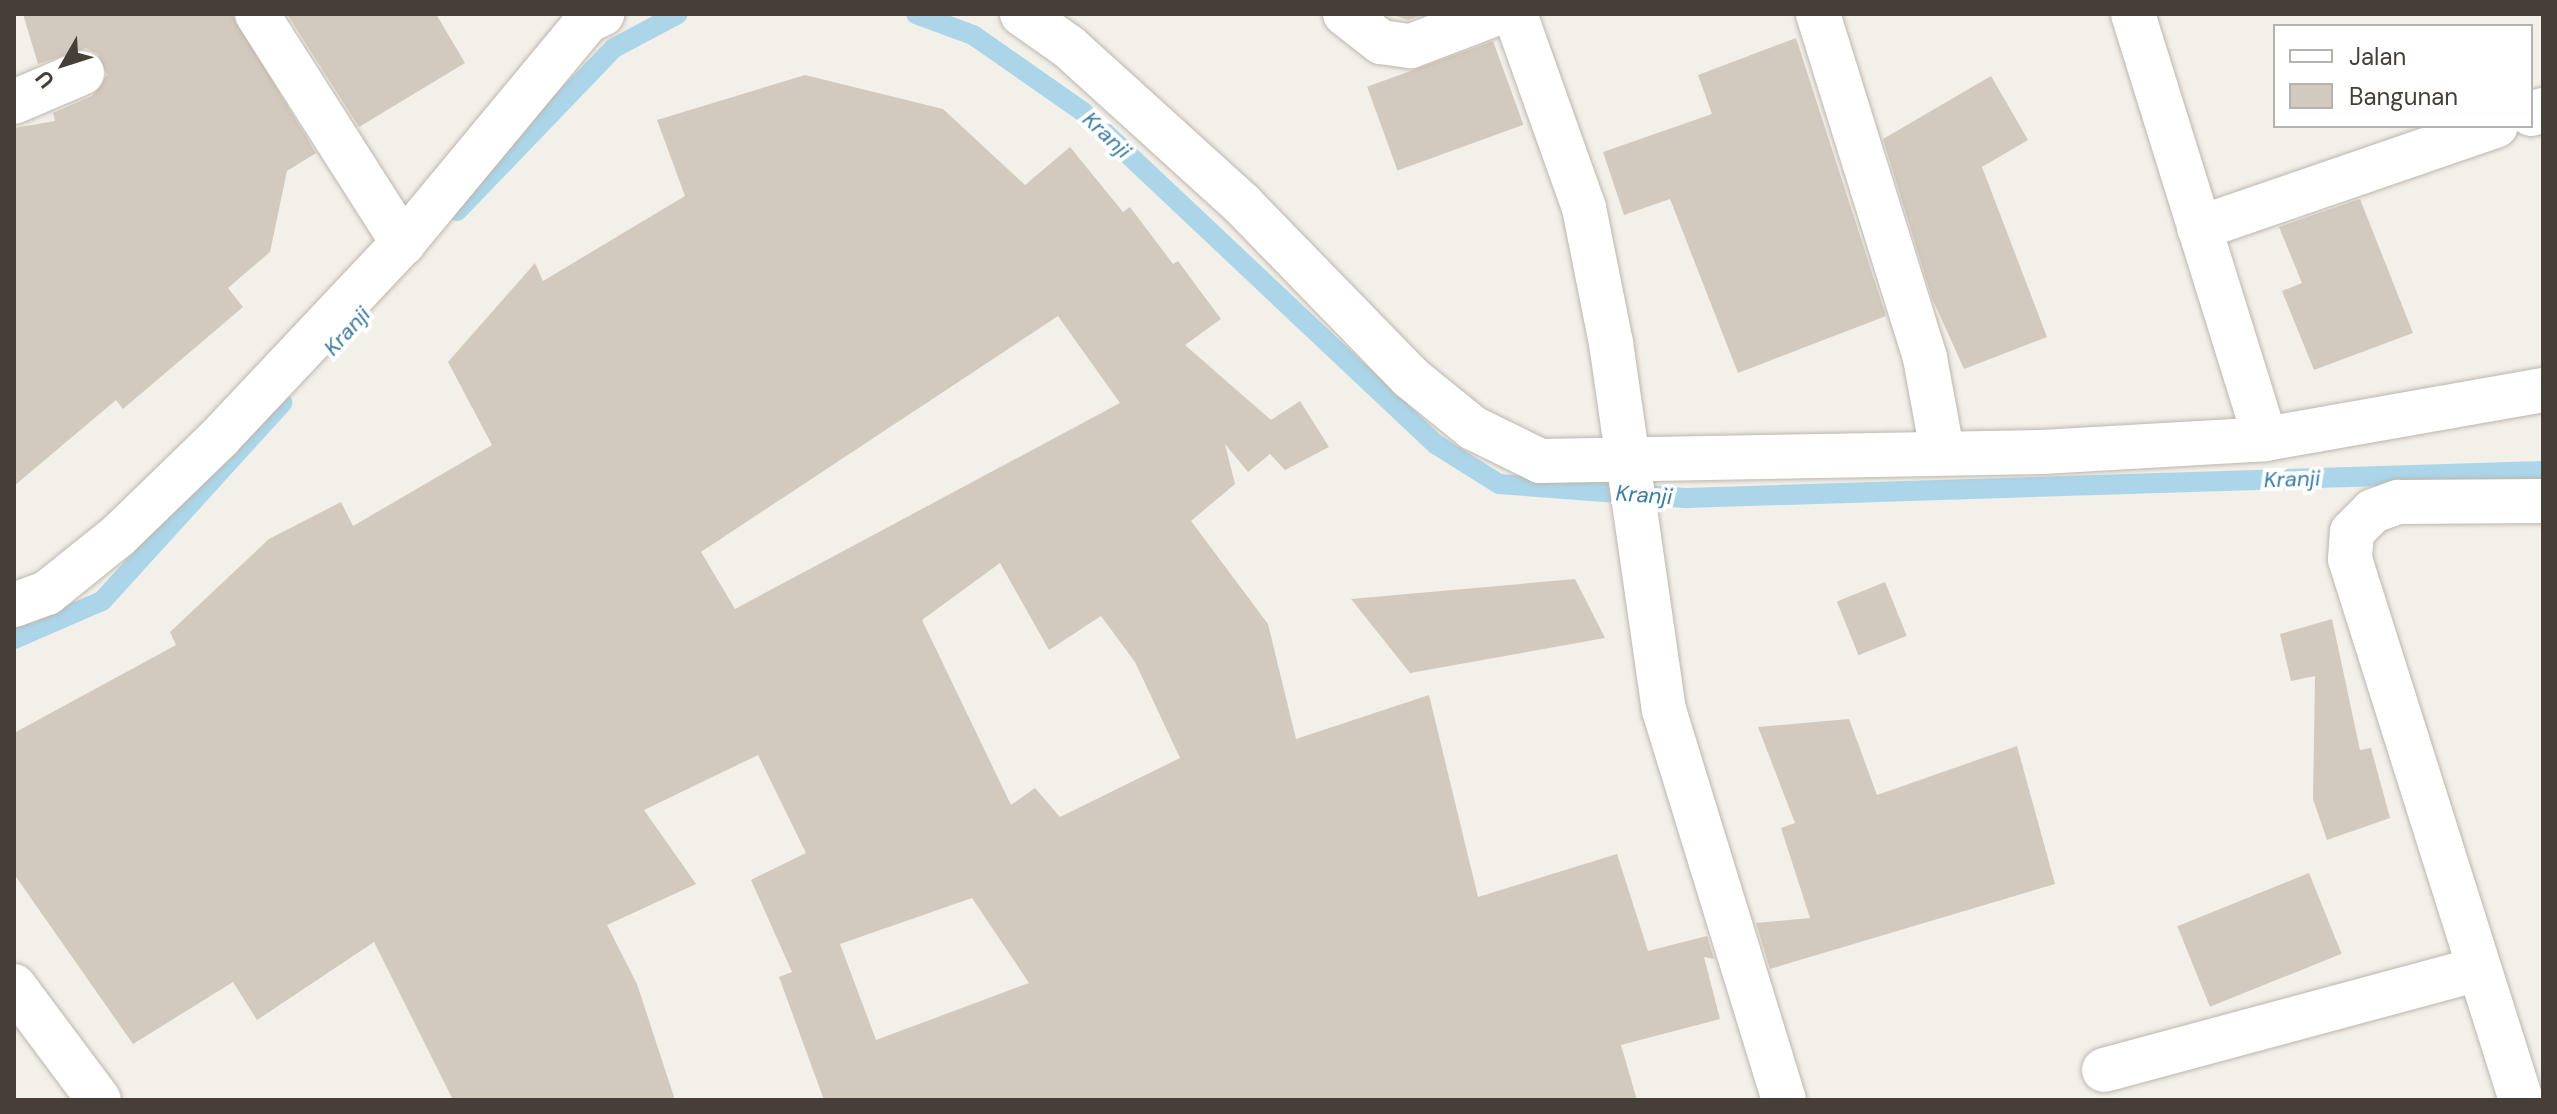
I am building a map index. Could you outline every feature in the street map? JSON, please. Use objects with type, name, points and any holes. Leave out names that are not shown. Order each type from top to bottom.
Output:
[{"type":"street","points":[[257,14],[403,243]]},
{"type":"street","points":[[14,605],[47,593],[118,536],[403,243],[587,21],[602,14]]},
{"type":"street","points":[[1022,14],[1069,47],[1243,205],[1410,377],[1473,428],[1540,461],[1626,462],[2265,439],[2543,390]]},
{"type":"street","points":[[1345,14],[1381,42],[1411,46],[1495,14]]},
{"type":"street","points":[[1515,14],[1584,208],[1664,710],[1784,1100]]},
{"type":"street","points":[[1818,14],[1925,358],[1942,451]]},
{"type":"street","points":[[2133,14],[2265,439]]},
{"type":"street","points":[[14,102],[82,73]]},
{"type":"street","points":[[2199,228],[2490,128]]},
{"type":"street","points":[[2521,1100],[2350,559],[2352,532],[2373,511],[2398,502],[2543,501]]},
{"type":"street","points":[[2104,1070],[2479,969]]},
{"type":"street","points":[[14,986],[99,1100]]},
{"type":"building","points":[[23,14],[232,14],[316,153],[287,171],[270,252],[228,288],[243,307],[123,409],[116,400],[14,486],[14,128],[55,121],[53,113],[92,96],[107,75],[98,54],[86,48],[38,64]]},
{"type":"building","points":[[287,14],[436,14],[465,63],[359,127]]},
{"type":"building","points":[[1390,14],[1425,14],[1408,20]]},
{"type":"building","points":[[1796,38],[1886,316],[1738,373],[1670,199],[1624,215],[1603,152],[1712,114],[1698,75]]},
{"type":"building","points":[[1493,41],[1523,125],[1398,170],[1367,87]]},
{"type":"building","points":[[805,75],[943,109],[1025,185],[1070,147],[1123,212],[1130,207],[1173,264],[1178,261],[1221,319],[1185,345],[1271,420],[1300,401],[1329,447],[1285,470],[1270,454],[1248,472],[1225,444],[1235,484],[1191,521],[1268,624],[1296,739],[1429,695],[1478,897],[1617,854],[1648,951],[1707,936],[1714,959],[1704,957],[1720,1019],[1621,1045],[1637,1100],[824,1100],[779,977],[792,972],[751,880],[806,853],[758,755],[644,810],[696,884],[607,925],[637,984],[675,1100],[453,1100],[374,942],[257,1020],[233,982],[133,1044],[14,874],[14,733],[176,645],[170,632],[269,539],[341,502],[353,526],[492,445],[448,362],[535,263],[543,281],[685,196],[657,120]],"holes":[[[1058,316],[1120,403],[735,609],[701,552]],[[1000,563],[1049,650],[1101,616],[1135,662],[1180,758],[1060,817],[1035,788],[1011,805],[922,620]],[[972,898],[1029,983],[876,1040],[840,944]]]},
{"type":"building","points":[[1991,76],[2028,140],[1982,167],[2047,337],[1964,369],[1932,298],[1883,139]]},
{"type":"building","points":[[2360,199],[2413,333],[2314,370],[2282,291],[2302,283],[2279,227]]},
{"type":"building","points":[[1575,579],[1605,638],[1410,673],[1351,599]]},
{"type":"building","points":[[1885,582],[1907,636],[1859,655],[1837,601]]},
{"type":"building","points":[[2332,619],[2360,750],[2371,748],[2390,818],[2327,840],[2313,799],[2315,676],[2291,681],[2280,634]]},
{"type":"building","points":[[1849,719],[1877,795],[2017,746],[2055,884],[1770,969],[1756,923],[1810,918],[1781,828],[1795,823],[1758,727]]},
{"type":"building","points":[[2309,873],[2342,954],[2210,1007],[2177,926]]},
{"type":"waterway","name":"Kranji","points":[[457,211],[614,48],[678,14]]},
{"type":"waterway","name":"Kranji","points":[[916,14],[973,35],[1082,111],[1437,445],[1499,484],[1687,498],[2543,471]]},
{"type":"waterway","name":"Kranji","points":[[14,639],[102,601],[282,403]]}]
